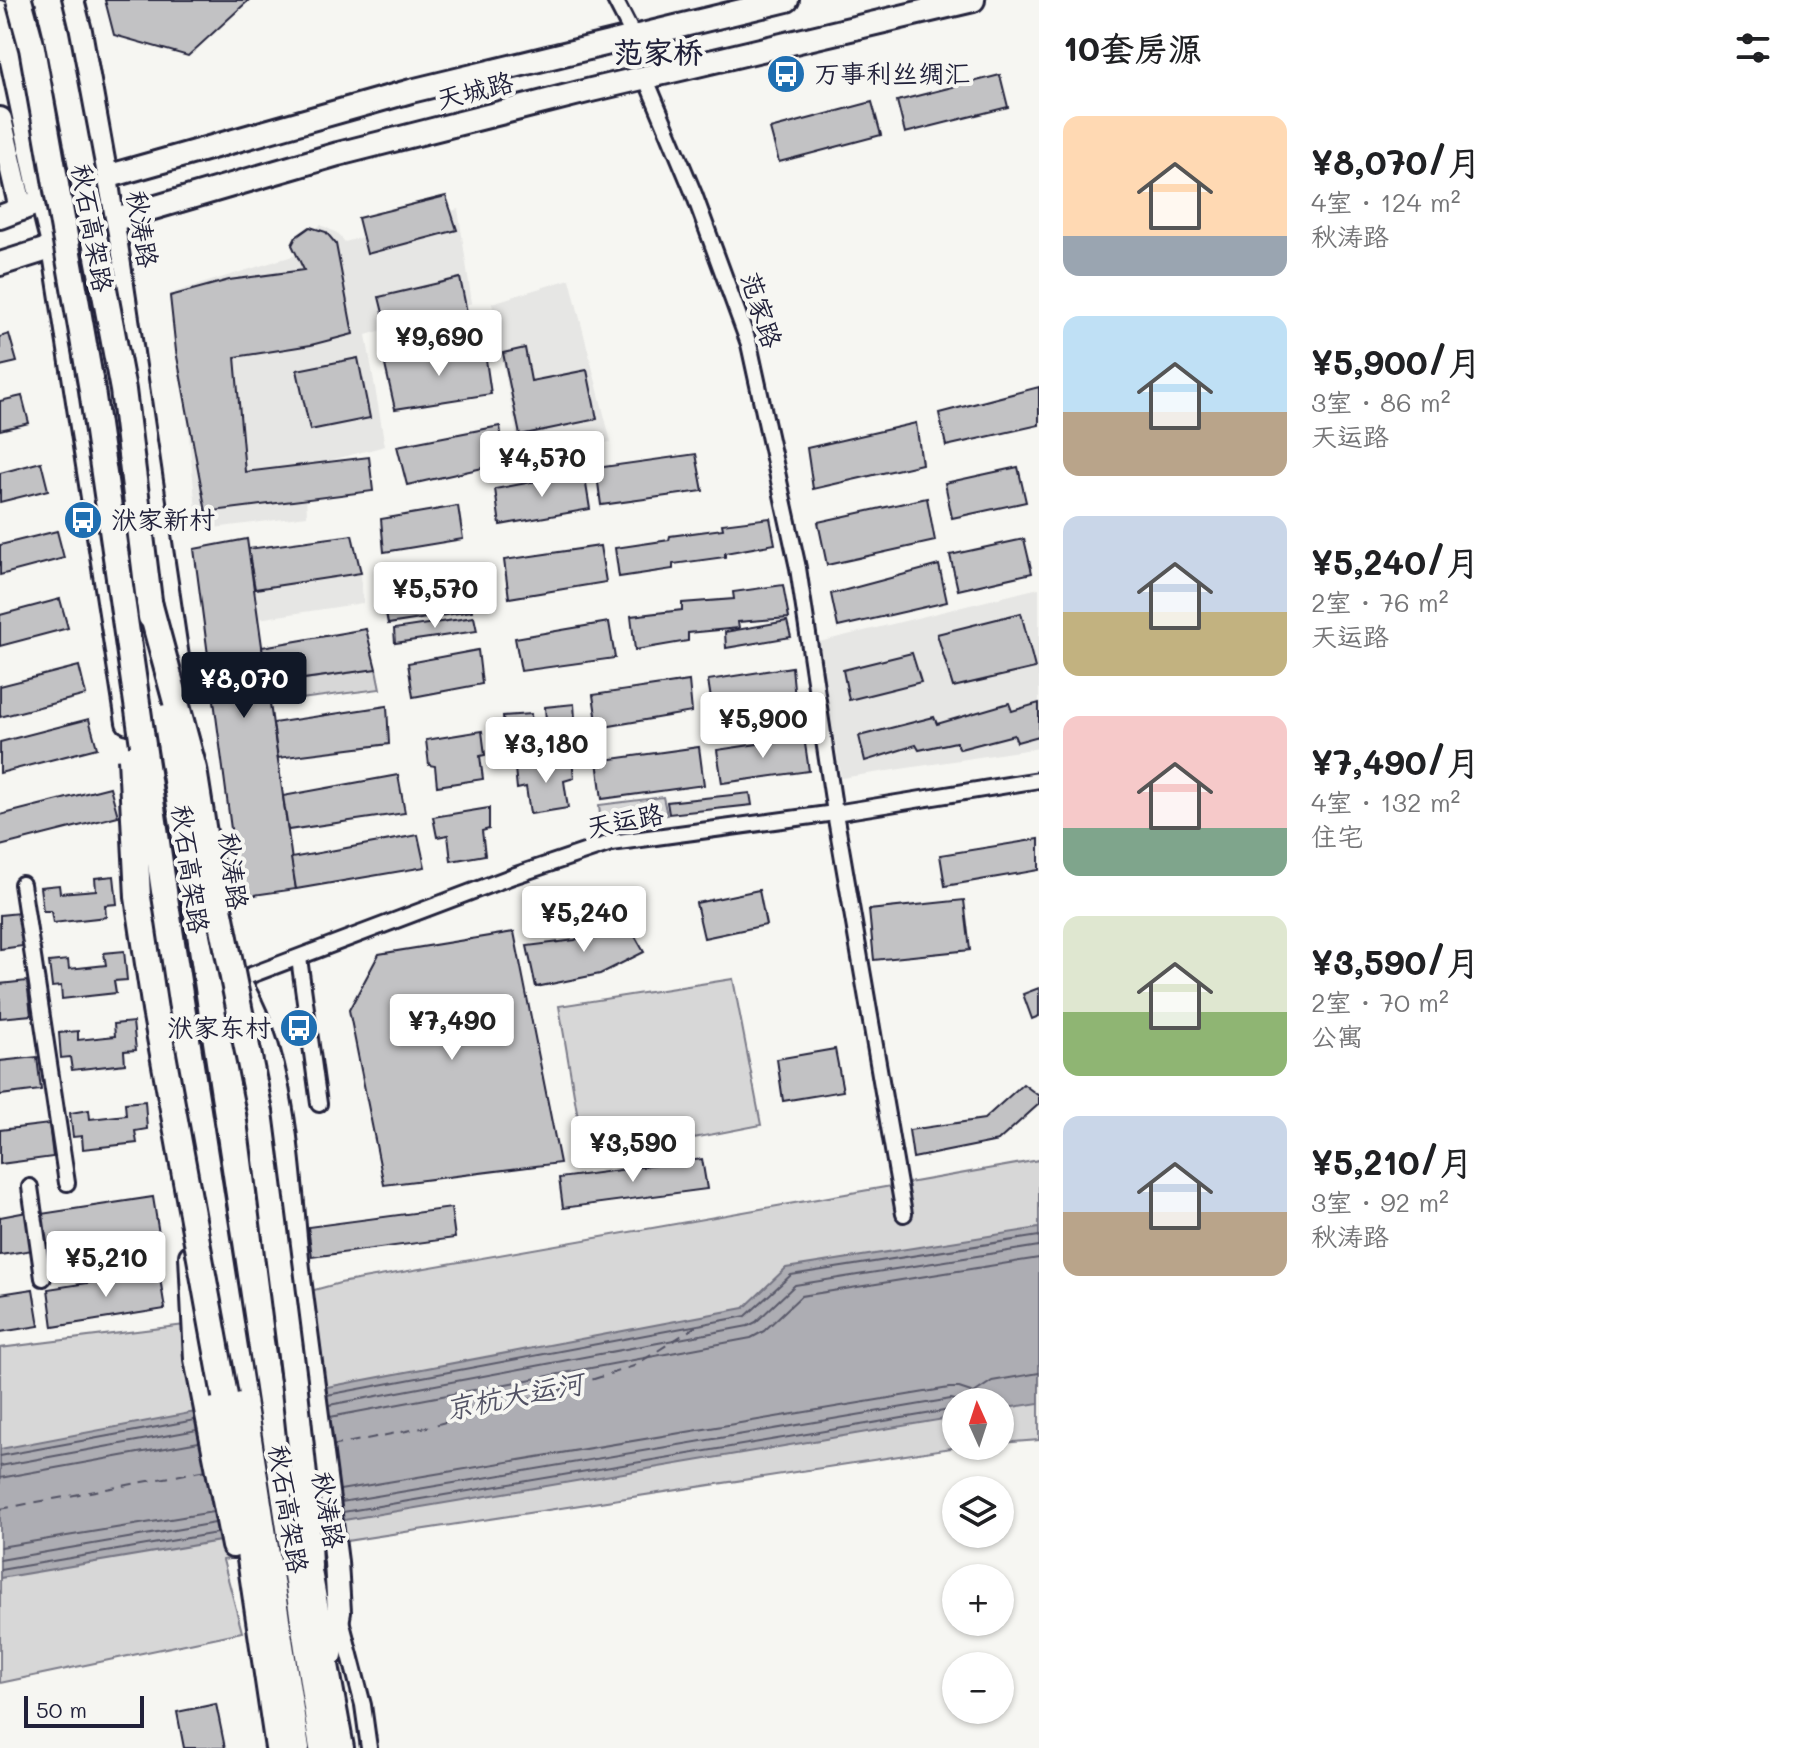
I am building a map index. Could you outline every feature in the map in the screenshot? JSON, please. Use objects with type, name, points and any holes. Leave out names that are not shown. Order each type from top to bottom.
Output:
[{"type":"highway","name":"秋石高架路","points":[[19,0],[32,48],[92,390],[164,891],[297,1748]]},
{"type":"highway","name":"秋石高架路","points":[[48,0],[123,390],[149,602],[322,1748]]},
{"type":"highway","points":[[149,602],[194,769],[260,1112],[294,1380],[306,1495],[309,1566]]},
{"type":"highway","points":[[123,607],[138,897],[155,1010],[225,1396]]},
{"type":"main road","name":"秋涛路","points":[[72,0],[106,177],[170,604],[216,949],[246,1122],[274,1362],[342,1748]]},
{"type":"main road","name":"天城路","points":[[21,209],[106,177],[411,91],[787,0]]},
{"type":"main road","name":"天城路","points":[[0,264],[54,247],[112,220],[338,154],[645,77],[973,0]]},
{"type":"main road","points":[[0,12],[11,52],[21,209]]},
{"type":"main road","points":[[0,119],[21,209],[54,247],[78,389],[165,988],[194,1152],[204,1322],[200,1385],[236,1562],[254,1595]]},
{"type":"main road","points":[[216,949],[249,996],[271,1059],[283,1131],[337,1587],[339,1612],[328,1672]]},
{"type":"main road","points":[[204,1322],[225,1396],[277,1748]]},
{"type":"street","points":[[615,0],[634,37]]},
{"type":"street","name":"范家路","points":[[645,77],[694,194],[749,344],[798,568],[835,813],[904,1214]]},
{"type":"street","name":"天运路","points":[[238,980],[513,876],[611,843],[835,813],[1039,780]]},
{"type":"street","points":[[22,884],[67,1183]]},
{"type":"street","points":[[299,958],[319,1104]]},
{"type":"street","points":[[30,1187],[43,1278]]},
{"type":"street","points":[[339,1612],[363,1705],[369,1748]]},
{"type":"shaded area","points":[[458,209],[472,303],[366,335],[385,446],[305,467],[307,516],[198,530],[175,292],[296,255],[302,236],[321,225],[337,233],[345,242]]},
{"type":"shaded area","points":[[570,279],[611,442],[520,454],[492,303]]},
{"type":"shaded area","points":[[361,573],[363,603],[258,619],[255,589]]},
{"type":"shaded area","points":[[1039,588],[1039,748],[841,778],[819,642]]},
{"type":"shaded area","points":[[376,669],[380,689],[293,700],[290,681]]},
{"type":"shaded area","points":[[663,797],[667,815],[601,825],[599,805]]},
{"type":"shaded area","points":[[733,979],[761,1125],[585,1159],[559,1006]]},
{"type":"shaded area","points":[[1039,1160],[1039,1440],[1014,1442],[1014,1388],[942,1388],[942,1449],[223,1560],[242,1632],[0,1683],[0,1348],[185,1325],[340,1283]]},
{"type":"water","name":"京杭大运河","points":[[1039,1228],[1039,1403],[1014,1407],[1014,1388],[942,1388],[942,1419],[0,1578],[0,1449],[744,1308],[786,1268]]},
{"type":"building","points":[[105,0],[249,0],[188,56],[114,35]]},
{"type":"building","points":[[1000,75],[1008,107],[905,133],[897,101]]},
{"type":"building","points":[[872,102],[881,135],[779,162],[770,129]]},
{"type":"building","points":[[446,196],[457,230],[367,254],[358,218]]},
{"type":"building","points":[[310,227],[326,232],[336,244],[353,334],[311,345],[235,357],[245,472],[369,457],[373,491],[206,512],[176,351],[170,296],[229,280],[304,270],[292,245],[296,237]]},
{"type":"building","points":[[460,278],[467,312],[388,333],[379,297]]},
{"type":"building","points":[[9,334],[17,362],[0,366],[0,337]]},
{"type":"building","points":[[484,346],[491,394],[395,409],[385,365]]},
{"type":"building","points":[[525,348],[531,381],[587,370],[597,419],[520,435],[503,353]]},
{"type":"building","points":[[358,358],[370,418],[310,430],[297,370]]},
{"type":"building","points":[[1039,387],[1039,425],[946,446],[939,413]]},
{"type":"building","points":[[22,396],[29,423],[0,430],[0,401]]},
{"type":"building","points":[[916,423],[922,464],[813,489],[807,448]]},
{"type":"building","points":[[500,426],[505,463],[407,485],[397,446]]},
{"type":"building","points":[[696,454],[703,491],[601,505],[596,468]]},
{"type":"building","points":[[41,462],[48,490],[0,502],[0,473]]},
{"type":"building","points":[[1018,467],[1026,502],[952,518],[945,483]]},
{"type":"building","points":[[584,472],[590,509],[500,525],[495,489]]},
{"type":"building","points":[[927,498],[935,541],[827,565],[818,522]]},
{"type":"building","points":[[458,506],[463,539],[384,552],[381,519]]},
{"type":"building","points":[[770,518],[775,544],[725,553],[725,557],[673,564],[673,569],[619,577],[615,548],[723,529],[722,524]]},
{"type":"building","points":[[57,531],[64,558],[0,575],[0,545]]},
{"type":"building","points":[[352,535],[361,573],[255,589],[248,549]]},
{"type":"building","points":[[247,539],[296,889],[240,897],[194,549]]},
{"type":"building","points":[[1024,539],[1032,573],[958,590],[950,555]]},
{"type":"building","points":[[600,546],[606,582],[509,598],[504,560]]},
{"type":"building","points":[[939,565],[947,602],[838,627],[831,594]]},
{"type":"building","points":[[466,573],[472,611],[388,624],[381,586]]},
{"type":"building","points":[[783,585],[789,618],[738,622],[739,628],[688,633],[688,641],[635,650],[631,616],[682,610],[682,603],[734,599],[733,592]]},
{"type":"building","points":[[60,599],[68,628],[0,646],[0,615]]},
{"type":"building","points":[[1021,613],[1035,668],[953,687],[937,634]]},
{"type":"building","points":[[474,617],[477,631],[395,643],[394,629]]},
{"type":"building","points":[[787,621],[791,637],[726,648],[725,632]]},
{"type":"building","points":[[609,622],[615,658],[521,671],[515,638]]},
{"type":"building","points":[[366,629],[376,669],[267,684],[262,647]]},
{"type":"building","points":[[478,650],[482,684],[413,697],[408,663]]},
{"type":"building","points":[[912,653],[921,682],[849,700],[843,670]]},
{"type":"building","points":[[79,666],[86,695],[0,717],[0,686]]},
{"type":"building","points":[[792,667],[795,699],[713,712],[708,680]]},
{"type":"building","points":[[689,681],[692,712],[598,728],[593,695]]},
{"type":"building","points":[[1009,703],[1012,711],[1039,703],[1039,736],[1017,742],[1014,735],[960,749],[956,742],[919,750],[916,745],[865,761],[859,736],[934,717],[937,724]]},
{"type":"building","points":[[574,704],[576,733],[547,735],[545,707]]},
{"type":"building","points":[[387,706],[389,744],[278,758],[273,723]]},
{"type":"building","points":[[531,714],[532,737],[505,739],[503,716]]},
{"type":"building","points":[[89,719],[97,748],[0,773],[0,742]]},
{"type":"building","points":[[482,731],[485,755],[480,756],[483,779],[437,786],[435,766],[429,765],[426,740]]},
{"type":"building","points":[[804,737],[809,771],[722,783],[717,750]]},
{"type":"building","points":[[699,747],[704,785],[602,799],[597,761]]},
{"type":"building","points":[[572,758],[574,778],[564,781],[568,808],[530,814],[526,787],[517,789],[515,768]]},
{"type":"building","points":[[398,775],[405,813],[288,830],[283,796]]},
{"type":"building","points":[[110,787],[118,816],[0,846],[0,815]]},
{"type":"building","points":[[750,793],[752,805],[669,814],[667,802]]},
{"type":"building","points":[[489,808],[489,829],[482,831],[485,855],[451,861],[448,835],[437,837],[433,817]]},
{"type":"building","points":[[418,835],[425,867],[296,889],[291,858]]},
{"type":"building","points":[[1039,839],[1039,870],[945,886],[940,855]]},
{"type":"building","points":[[114,876],[117,904],[105,905],[106,917],[53,923],[51,911],[43,911],[40,887],[59,885],[60,893],[96,890],[95,878]]},
{"type":"building","points":[[759,890],[766,925],[704,938],[696,903]]},
{"type":"building","points":[[964,900],[970,950],[874,960],[869,910]]},
{"type":"building","points":[[19,913],[23,946],[0,949],[0,915]]},
{"type":"building","points":[[623,915],[644,952],[600,974],[536,987],[527,946],[575,940]]},
{"type":"building","points":[[514,932],[560,1163],[384,1185],[349,1010],[379,954]]},
{"type":"building","points":[[124,951],[127,980],[114,981],[116,993],[62,999],[61,986],[52,987],[49,962],[68,960],[69,969],[106,965],[104,953]]},
{"type":"building","points":[[27,981],[31,1015],[0,1018],[0,984]]},
{"type":"building","points":[[1039,988],[1039,1016],[1032,1019],[1023,994]]},
{"type":"building","points":[[133,1022],[136,1050],[124,1051],[125,1064],[72,1070],[70,1057],[61,1058],[59,1033],[78,1031],[78,1040],[115,1036],[114,1024]]},
{"type":"building","points":[[835,1049],[843,1091],[783,1101],[777,1059]]},
{"type":"building","points":[[37,1057],[41,1090],[0,1095],[0,1061]]},
{"type":"building","points":[[1023,1084],[1039,1096],[1039,1104],[998,1141],[913,1158],[909,1130],[984,1119]]},
{"type":"building","points":[[145,1101],[147,1129],[135,1131],[137,1143],[83,1149],[82,1136],[73,1137],[70,1113],[89,1110],[90,1119],[126,1115],[125,1103]]},
{"type":"building","points":[[49,1124],[53,1157],[0,1164],[0,1130]]},
{"type":"building","points":[[702,1159],[707,1189],[563,1208],[559,1178]]},
{"type":"building","points":[[153,1197],[159,1234],[47,1251],[41,1214]]},
{"type":"building","points":[[451,1208],[455,1238],[312,1257],[308,1227]]},
{"type":"building","points":[[27,1212],[33,1250],[0,1255],[0,1217]]},
{"type":"building","points":[[159,1272],[165,1309],[53,1327],[48,1289]]},
{"type":"building","points":[[33,1289],[39,1326],[0,1332],[0,1294]]},
{"type":"building","points":[[216,1704],[225,1748],[184,1748],[177,1712]]},
{"type":"ferry route","points":[[331,1446],[427,1427],[542,1396],[634,1366],[698,1325]]},
{"type":"ferry route","points":[[0,1509],[207,1470]]},
{"type":"place","name":"万事利丝绸汇","points":[[786,74]]},
{"type":"place","name":"洑家新村","points":[[83,520]]},
{"type":"place","name":"洑家东村","points":[[299,1028]]},
{"type":"district","name":"范家桥","points":[[658,53]]}]
